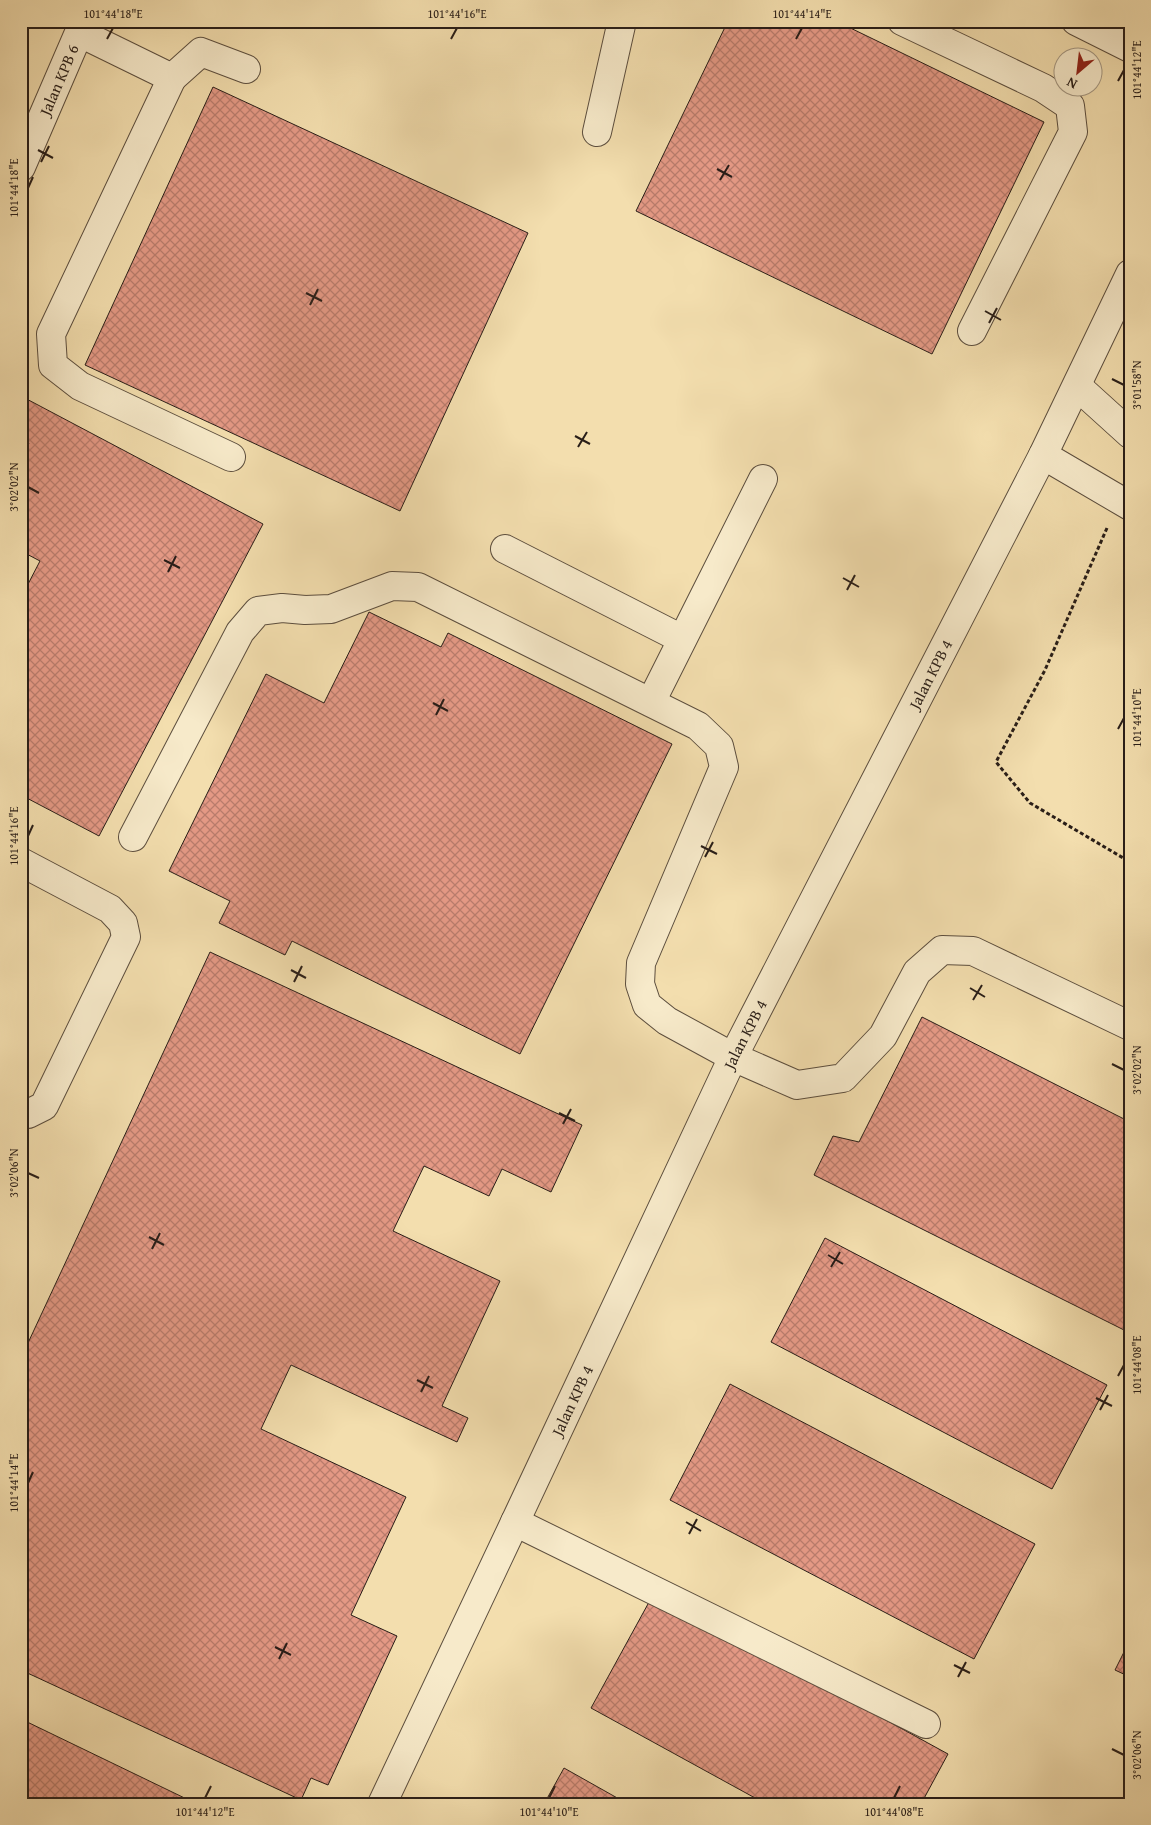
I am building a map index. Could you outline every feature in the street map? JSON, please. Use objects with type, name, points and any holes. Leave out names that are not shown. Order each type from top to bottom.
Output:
[{"type":"street","points":[[598,132],[622,21]]},
{"type":"street","points":[[902,21],[1043,88],[1070,106],[1073,132],[972,331]]},
{"type":"street","points":[[1076,21],[1130,48]]},
{"type":"street","points":[[82,27],[172,78]]},
{"type":"street","name":"Jalan KPB 6","points":[[21,167],[82,27]]},
{"type":"street","points":[[231,457],[80,386],[53,365],[50,334],[172,78],[201,52],[246,69]]},
{"type":"street","name":"Jalan KPB 4","points":[[382,1804],[516,1522],[733,1056],[1043,455],[1130,274]]},
{"type":"street","points":[[1077,386],[1130,434]]},
{"type":"street","points":[[1043,455],[1124,503]]},
{"type":"street","points":[[651,702],[763,479]]},
{"type":"street","points":[[505,550],[682,639]]},
{"type":"street","points":[[133,837],[240,632],[258,611],[282,608],[305,610],[331,609],[392,586],[418,587],[698,726],[719,746],[724,767],[640,963],[640,984],[647,1006],[660,1016],[733,1056],[797,1085],[843,1078],[883,1036],[917,972],[942,950],[973,951],[1130,1026]]},
{"type":"street","points":[[21,862],[110,909],[123,923],[126,937],[44,1106],[28,1114],[21,1114]]},
{"type":"street","points":[[516,1522],[926,1724]]},
{"type":"path","points":[[1124,503],[1045,670],[996,762],[1030,803],[1130,862]]},
{"type":"building","points":[[728,21],[836,21],[1044,122],[932,354],[636,211]]},
{"type":"building","points":[[213,87],[528,233],[400,511],[85,365]]},
{"type":"building","points":[[21,396],[263,524],[99,836],[21,795],[21,585],[26,588],[40,561],[21,551],[21,458],[29,443],[21,438]]},
{"type":"building","points":[[369,612],[441,647],[448,633],[672,744],[520,1054],[292,941],[285,955],[219,923],[230,901],[169,871],[266,674],[324,703]]},
{"type":"building","points":[[210,952],[582,1125],[551,1192],[502,1169],[489,1196],[424,1166],[393,1231],[500,1281],[442,1406],[468,1418],[457,1442],[291,1365],[261,1429],[406,1497],[351,1615],[397,1636],[328,1785],[311,1778],[301,1800],[21,1670],[21,1358]]},
{"type":"building","points":[[922,1017],[1130,1122],[1130,1333],[814,1175],[833,1136],[859,1142]]},
{"type":"building","points":[[825,1238],[1107,1385],[1052,1489],[771,1342]]},
{"type":"building","points":[[730,1384],[1035,1544],[974,1659],[670,1500]]},
{"type":"building","points":[[654,1593],[948,1754],[921,1804],[766,1804],[591,1708]]},
{"type":"building","points":[[1130,1640],[1130,1677],[1115,1670]]},
{"type":"building","points":[[21,1719],[197,1804],[21,1804]]},
{"type":"building","points":[[564,1768],[628,1804],[544,1804]]}]
